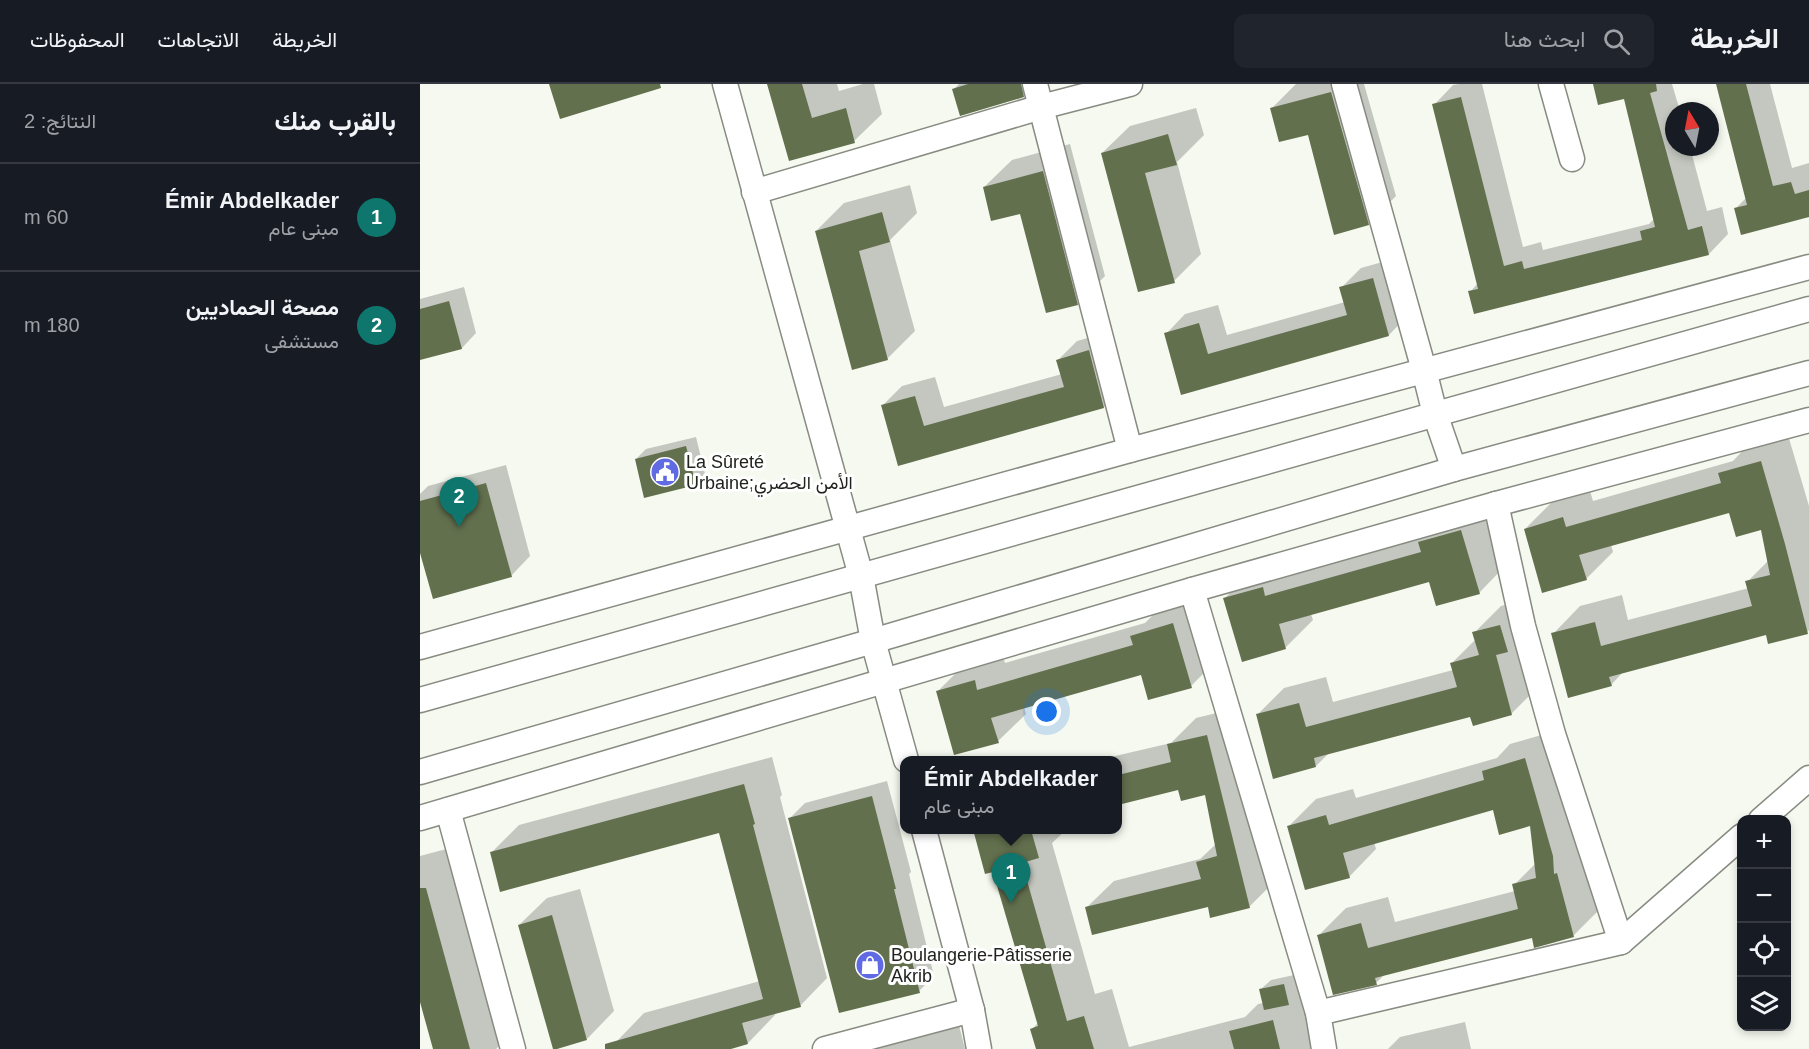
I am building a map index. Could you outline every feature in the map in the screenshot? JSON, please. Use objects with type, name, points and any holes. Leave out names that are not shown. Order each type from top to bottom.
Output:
[{"type":"street","points":[[725,84],[861,576],[873,641],[905,756]]},
{"type":"street","points":[[1035,84],[1130,450]]},
{"type":"street","points":[[754,192],[1041,107],[1130,84]]},
{"type":"street","points":[[1344,84],[1435,414],[1454,469]]},
{"type":"street","points":[[1551,84],[1572,159]]},
{"type":"street","points":[[420,647],[1130,450],[1809,267]]},
{"type":"street","points":[[420,700],[1809,309]]},
{"type":"street","points":[[420,772],[1454,469],[1809,373]]},
{"type":"street","points":[[420,818],[1192,590],[1496,504],[1809,420]]},
{"type":"street","points":[[1496,504],[1523,626],[1553,734],[1621,942]]},
{"type":"street","points":[[1192,590],[1318,1013],[1324,1049]]},
{"type":"street","points":[[1766,815],[1809,778]]},
{"type":"street","points":[[448,810],[513,1049]]},
{"type":"street","points":[[925,834],[972,1010],[979,1049]]},
{"type":"street","points":[[1318,1013],[1621,942],[1737,840]]},
{"type":"street","points":[[825,1049],[972,1010]]},
{"type":"building","points":[[549,84],[660,84],[661,88],[560,119]]},
{"type":"building","points":[[767,84],[802,84],[812,118],[846,108],[855,143],[789,161]]},
{"type":"building","points":[[968,84],[1021,84],[1024,97],[960,116],[952,89]]},
{"type":"building","points":[[1593,84],[1656,84],[1657,91],[1650,93],[1665,147],[1665,156],[1667,156],[1688,230],[1702,226],[1709,255],[1474,314],[1468,291],[1478,289],[1432,104],[1461,97],[1504,266],[1522,261],[1524,269],[1642,240],[1640,231],[1655,227],[1624,99],[1598,105]]},
{"type":"building","points":[[1716,84],[1746,84],[1773,186],[1791,182],[1795,194],[1809,190],[1809,217],[1741,235],[1734,208],[1747,205]]},
{"type":"building","points":[[1331,92],[1369,225],[1334,235],[1308,135],[1279,142],[1270,108]]},
{"type":"building","points":[[1168,134],[1177,165],[1145,173],[1175,283],[1138,292],[1101,153]]},
{"type":"building","points":[[1043,171],[1078,305],[1046,313],[1020,214],[991,221],[983,187]]},
{"type":"building","points":[[882,212],[890,242],[859,251],[888,360],[852,370],[815,231]]},
{"type":"building","points":[[1373,278],[1389,336],[1181,395],[1164,333],[1199,323],[1208,354],[1347,315],[1339,287]]},
{"type":"building","points":[[449,301],[462,349],[420,360],[420,309]]},
{"type":"building","points":[[1089,350],[1104,408],[898,466],[881,405],[915,396],[924,426],[1064,387],[1056,360]]},
{"type":"building","name":"La Sûreté Urbaine;الأمن الحضري","points":[[686,446],[696,485],[644,498],[635,459]]},
{"type":"building","points":[[1761,461],[1808,634],[1768,644],[1766,635],[1609,677],[1612,686],[1568,698],[1551,633],[1595,622],[1601,646],[1752,606],[1745,581],[1770,575],[1761,530],[1736,537],[1729,513],[1579,555],[1587,580],[1542,593],[1524,529],[1563,517],[1566,527],[1721,483],[1718,473]]},
{"type":"building","points":[[486,483],[512,577],[433,599],[420,553],[420,501]]},
{"type":"building","points":[[1461,530],[1480,594],[1436,606],[1429,582],[1279,624],[1286,649],[1242,662],[1223,598],[1263,587],[1265,596],[1421,552],[1418,542]]},
{"type":"building","points":[[1173,623],[1192,688],[1148,700],[1141,675],[991,718],[999,743],[954,755],[936,691],[975,680],[977,690],[1133,645],[1130,636]]},
{"type":"building","points":[[1500,625],[1508,652],[1496,655],[1512,715],[1473,726],[1470,717],[1314,758],[1316,767],[1273,779],[1256,714],[1299,703],[1306,727],[1457,687],[1450,663],[1479,655],[1472,632]]},
{"type":"building","points":[[1207,735],[1250,908],[1210,918],[1208,907],[1092,935],[1085,907],[1201,879],[1196,862],[1217,856],[1205,795],[1181,801],[1178,790],[1122,804],[1122,774],[1171,762],[1167,744]]},
{"type":"building","points":[[1525,758],[1553,856],[1554,874],[1557,873],[1574,937],[1534,948],[1532,938],[1375,978],[1377,985],[1333,995],[1317,935],[1361,923],[1368,948],[1518,909],[1512,884],[1536,878],[1530,826],[1499,835],[1493,810],[1343,853],[1350,878],[1305,890],[1287,826],[1326,815],[1329,825],[1484,780],[1482,771]]},
{"type":"building","points":[[744,784],[801,1007],[742,1023],[748,1044],[731,1049],[605,1049],[605,1044],[763,999],[719,833],[500,892],[490,852]]},
{"type":"building","points":[[872,796],[920,993],[839,1013],[788,818]]},
{"type":"building","points":[[974,834],[1032,834],[1039,858],[1022,863],[1067,1021],[1084,1016],[1094,1049],[1036,1049],[1030,1029],[1038,1026],[993,872],[985,874]]},
{"type":"building","points":[[420,888],[426,888],[470,1049],[433,1049],[420,1002]]},
{"type":"building","points":[[552,915],[587,1040],[557,1049],[553,1049],[518,925]]},
{"type":"building","points":[[1284,984],[1289,1005],[1264,1010],[1259,989]]},
{"type":"building","points":[[1273,1020],[1280,1049],[1234,1049],[1229,1031]]},
{"type":"place","name":"La Sûreté Urbaine;الأمن الحضري","points":[[665,472]]},
{"type":"place","name":"مصحة الحماديين","points":[[459,527]]},
{"type":"place","name":"Émir Abdelkader","points":[[1011,903]]},
{"type":"place","name":"Boulangerie-Pâtisserie Akrib","points":[[870,965]]}]
